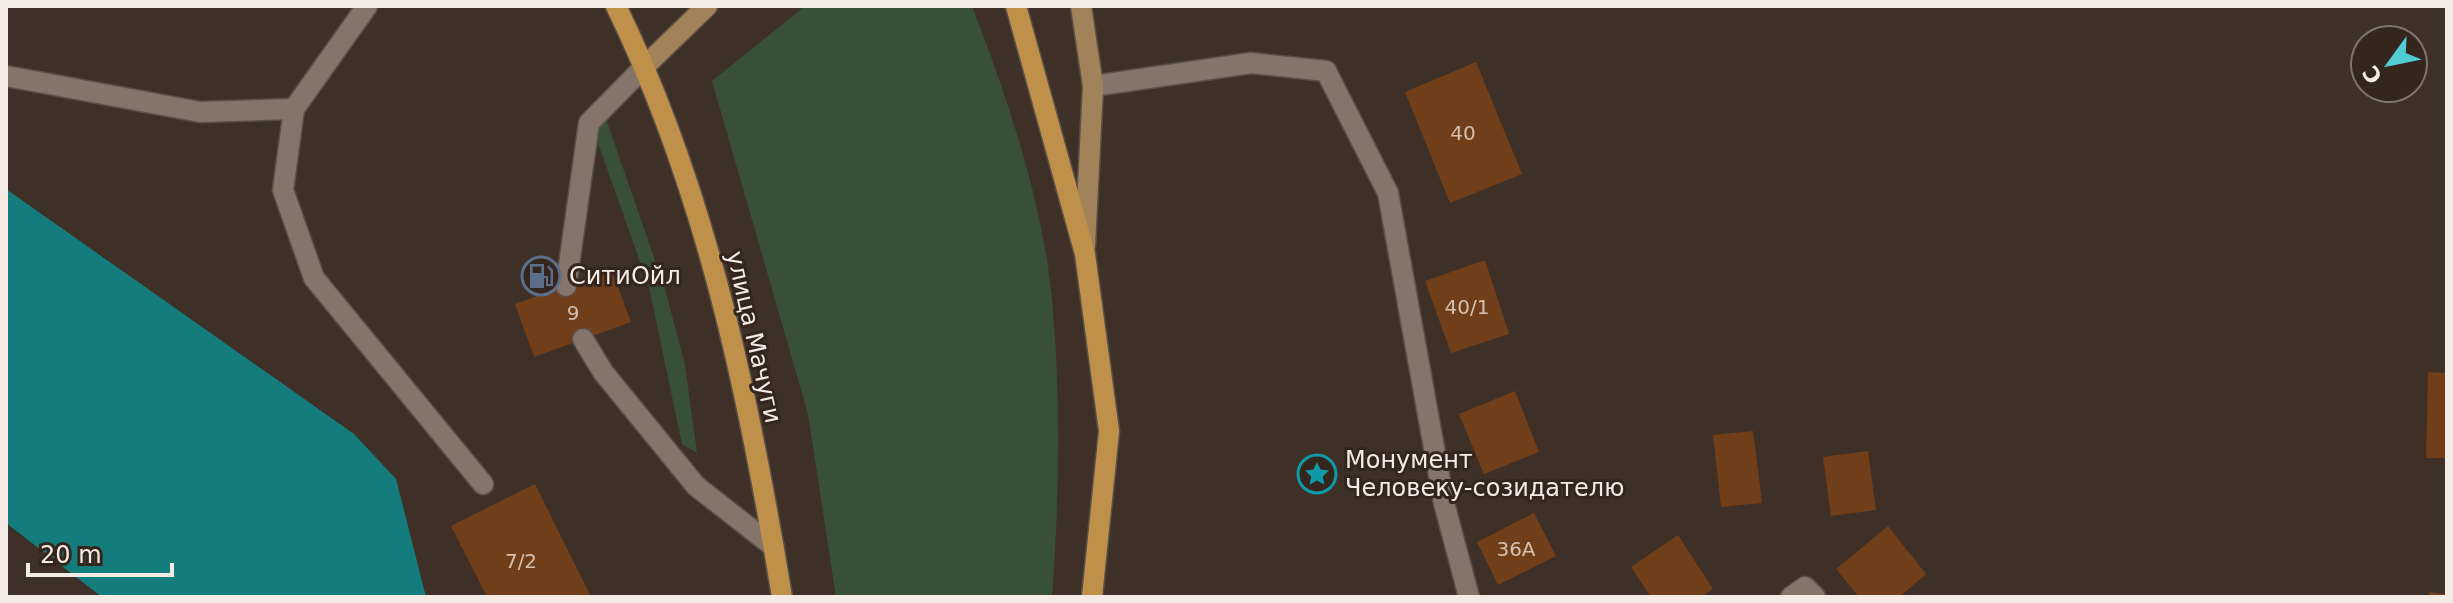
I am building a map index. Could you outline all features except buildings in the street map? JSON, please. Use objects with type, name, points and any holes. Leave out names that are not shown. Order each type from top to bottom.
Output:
[{"type":"main road","name":"улица Мачуги","points":[[616,6],[645,66],[719,283],[782,597]]},
{"type":"main road","points":[[1016,6],[1085,254],[1109,431],[1092,597]]},
{"type":"street","points":[[367,6],[294,109],[283,190],[314,278],[483,484]]},
{"type":"street","points":[[566,286],[589,123],[707,6]]},
{"type":"street","points":[[1081,6],[1093,86],[1085,254]]},
{"type":"street","points":[[1093,86],[1251,63],[1326,71],[1388,193],[1444,503],[1469,597]]},
{"type":"street","points":[[6,76],[200,112],[294,109]]},
{"type":"street","points":[[583,339],[603,372],[696,486],[774,547]]},
{"type":"street","points":[[1791,597],[1805,587],[1815,597]]},
{"type":"green space","points":[[805,6],[972,6],[1023,156],[1049,272],[1058,418],[1058,490],[1052,597],[836,597],[808,414],[712,81]]},
{"type":"green space","points":[[605,116],[665,289],[685,365],[697,453],[682,444],[649,287],[594,132]]},
{"type":"water","points":[[6,189],[354,434],[396,479],[426,597],[102,597],[6,523]]},
{"type":"place","name":"СитиОйл","points":[[541,276]]},
{"type":"place","name":"Монумент Человеку-созидателю","points":[[1317,474]]}]
